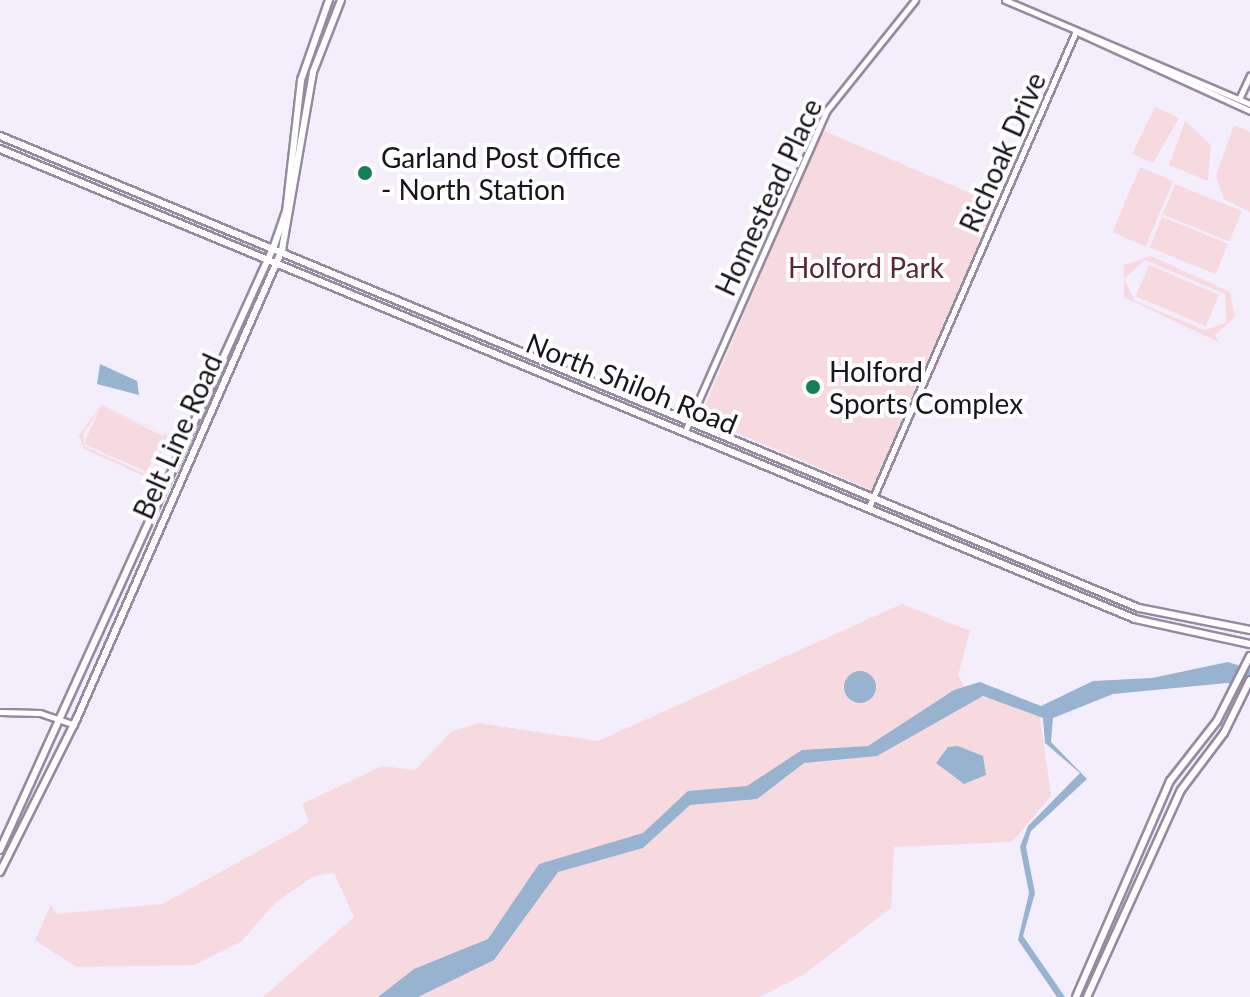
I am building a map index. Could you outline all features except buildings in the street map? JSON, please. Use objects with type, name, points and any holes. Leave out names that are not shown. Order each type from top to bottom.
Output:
[{"type":"main road","name":"Belt Line Road","points":[[0,850],[64,721],[270,257],[288,198],[301,80],[329,0]]},
{"type":"main road","name":"Belt Line Road","points":[[0,872],[74,725],[282,250],[294,213],[313,72],[341,0]]},
{"type":"main road","name":"North Shiloh Road","points":[[0,136],[691,418],[1139,608],[1250,630]]},
{"type":"main road","name":"North Shiloh Road","points":[[0,149],[278,260],[1135,619],[1250,644]]},
{"type":"main road","points":[[217,378],[226,380]]},
{"type":"main road","points":[[788,472],[793,461]]},
{"type":"main road","points":[[162,499],[170,507]]},
{"type":"main road","points":[[126,579],[136,583]]},
{"type":"main road","points":[[1076,997],[1170,781],[1234,691],[1249,659]]},
{"type":"main road","points":[[1087,997],[1181,790],[1250,680]]},
{"type":"street","name":"Homestead Place","points":[[686,429],[827,110],[915,0]]},
{"type":"street","points":[[1005,0],[1237,102],[1250,111]]},
{"type":"street","name":"Richoak Drive","points":[[869,507],[1076,31]]},
{"type":"street","points":[[1237,102],[1250,75]]},
{"type":"street","points":[[1237,102],[1250,104]]},
{"type":"street","points":[[0,712],[74,725]]},
{"type":"green space","points":[[1155,107],[1179,118],[1153,163],[1132,154]]},
{"type":"green space","points":[[1185,121],[1211,145],[1208,181],[1169,165]]},
{"type":"green space","points":[[1234,125],[1250,132],[1250,212],[1224,199],[1216,176]]},
{"type":"green space","name":"Holford Park","points":[[822,130],[998,205],[876,492],[700,417]]},
{"type":"green space","points":[[1140,167],[1173,181],[1145,246],[1112,232]]},
{"type":"green space","points":[[1175,184],[1242,211],[1229,242],[1163,215]]},
{"type":"green space","points":[[1162,217],[1228,244],[1215,274],[1150,248]]},
{"type":"green space","points":[[1151,256],[1230,292],[1235,317],[1215,335],[1220,343],[1124,297],[1124,279],[1124,265]],"holes":[[[1145,260],[1225,294],[1226,323],[1204,330],[1135,301],[1124,279]]]},
{"type":"green space","points":[[1149,265],[1219,295],[1206,326],[1136,296]]},
{"type":"green space","points":[[101,405],[167,435],[155,473],[142,475],[84,449],[79,435]],"holes":[[[100,408],[84,444],[147,472],[143,473],[84,446],[83,434]],[[105,408],[164,434],[154,470],[147,472],[163,436]]]},
{"type":"green space","points":[[902,604],[970,631],[958,676],[971,696],[1012,702],[1040,717],[1051,796],[1012,842],[894,847],[891,908],[803,975],[759,997],[263,997],[354,917],[334,873],[314,876],[275,903],[241,942],[194,965],[76,967],[35,940],[51,905],[56,914],[162,904],[297,830],[309,821],[302,804],[382,766],[415,770],[451,732],[478,723],[598,741]]},
{"type":"water","points":[[100,364],[137,381],[139,395],[97,384]]},
{"type":"water","points":[[1228,662],[1250,669],[1250,688],[1227,683],[1113,694],[1053,718],[1051,742],[1087,779],[1031,831],[1026,847],[1035,893],[1023,936],[1065,997],[1057,997],[1018,940],[1029,893],[1020,847],[1028,826],[1080,773],[1045,743],[1043,718],[983,696],[877,756],[804,763],[757,799],[690,805],[643,848],[558,872],[494,960],[418,997],[378,997],[414,969],[488,939],[539,864],[643,833],[688,791],[747,786],[802,750],[868,746],[954,690],[980,682],[1041,706],[1093,681],[1152,678]]},
{"type":"water","points":[[860,671],[872,675],[876,687],[872,699],[860,703],[848,699],[844,687],[848,675]]},
{"type":"water","points":[[958,746],[983,756],[986,775],[964,784],[936,763],[948,747]]},
{"type":"place","name":"Garland Post Office - North Station","points":[[365,173]]},
{"type":"place","name":"Holford Sports Complex","points":[[813,387]]}]
